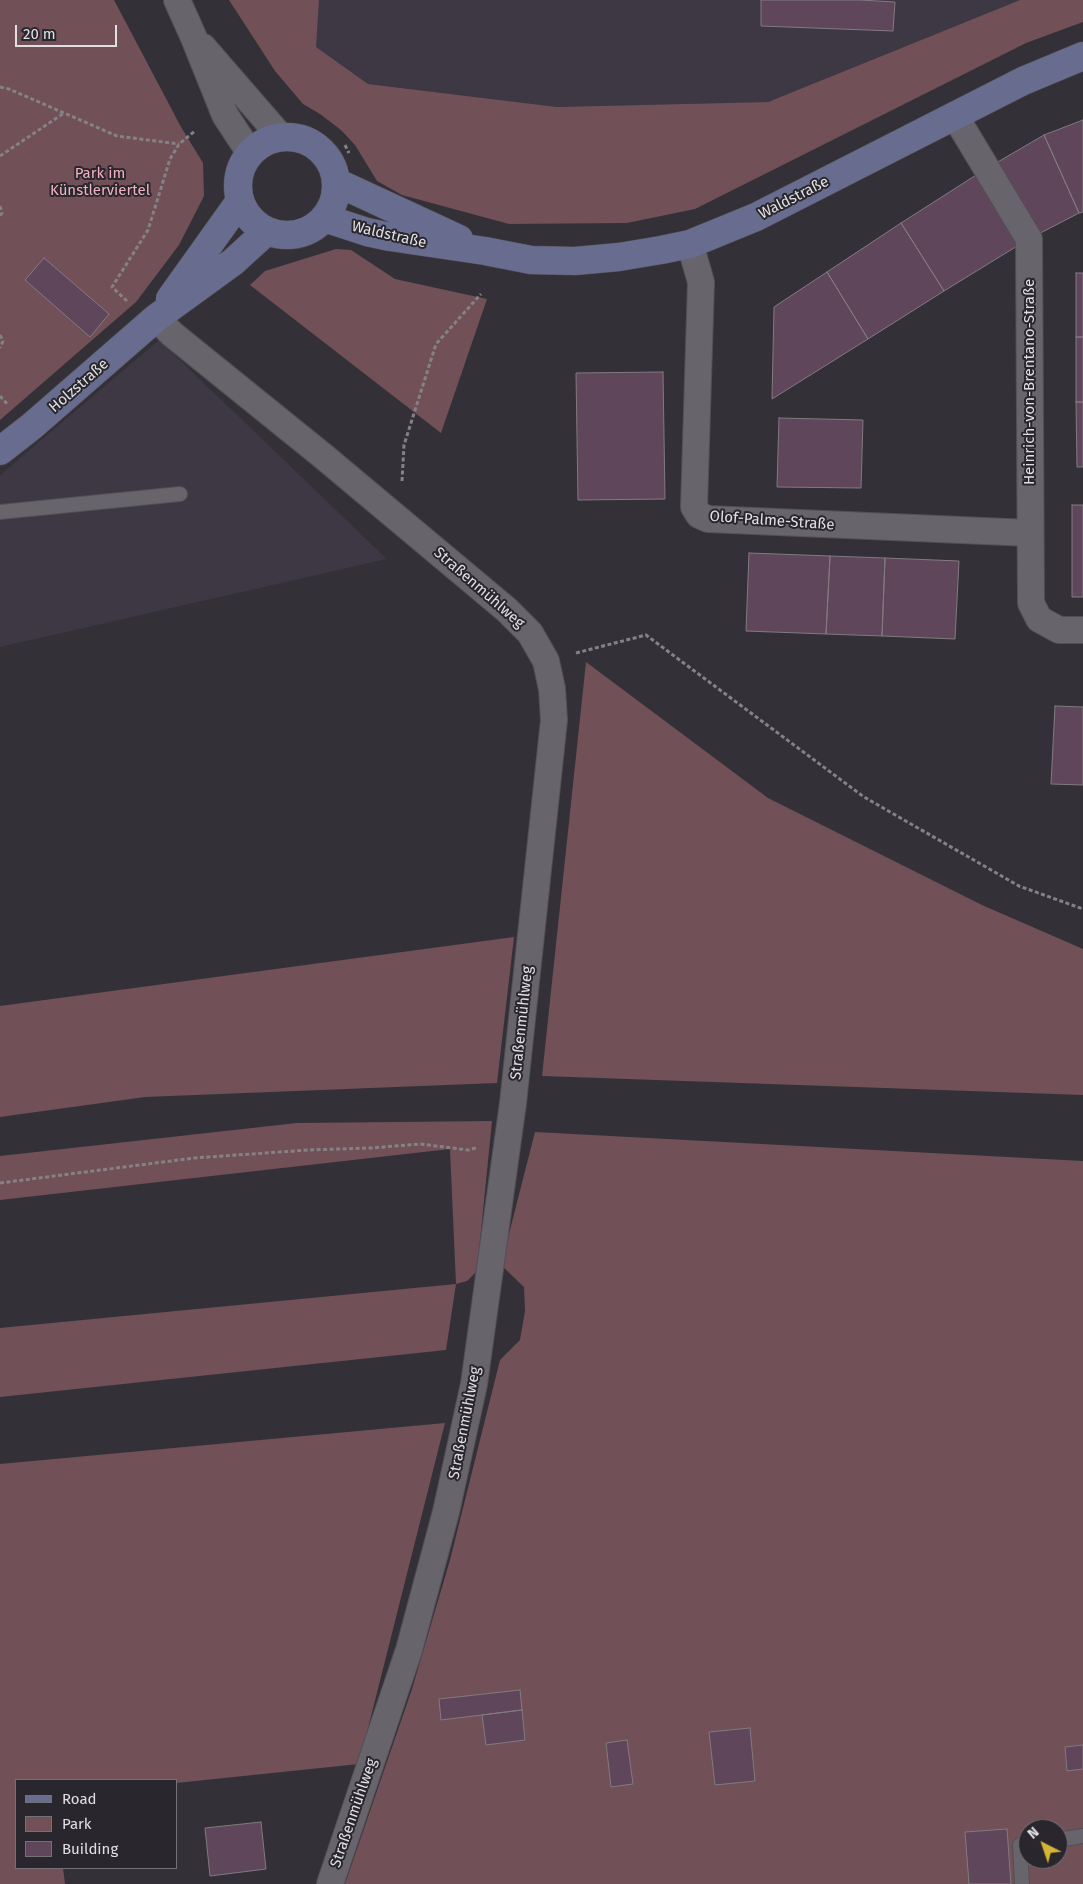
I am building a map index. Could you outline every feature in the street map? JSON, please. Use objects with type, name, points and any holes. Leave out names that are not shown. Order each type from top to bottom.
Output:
[{"type":"street","points":[[176,0],[194,38],[225,115],[250,153]]},
{"type":"street","points":[[194,38],[281,137]]},
{"type":"street","name":"Waldstraße","points":[[324,218],[366,232],[390,237],[531,260],[575,261],[619,257],[690,244],[756,217],[1023,81],[1083,56]]},
{"type":"street","name":"Heinrich-von-Brentano-Straße","points":[[955,116],[1029,239],[1031,603],[1039,619],[1059,630],[1083,630]]},
{"type":"street","points":[[281,137],[303,140],[322,152],[328,161],[336,182],[331,207],[324,218],[312,228],[298,234],[282,235],[267,231],[246,214],[240,201],[238,189],[239,176],[243,164],[250,153],[259,146],[281,137]]},
{"type":"street","name":"Waldstraße","points":[[336,182],[485,251]]},
{"type":"street","name":"Holzstraße","points":[[156,318],[240,201]]},
{"type":"street","name":"Holzstraße","points":[[0,451],[32,426],[156,318],[233,262],[267,231]]},
{"type":"street","name":"Olof-Palme-Straße","points":[[690,244],[701,282],[694,507],[698,515],[708,519],[1030,533]]},
{"type":"street","name":"Straßenmühlweg","points":[[156,318],[172,334],[323,456],[507,610],[530,633],[546,661],[552,689],[554,720],[513,1103],[474,1384],[446,1512],[409,1650],[330,1884]]},
{"type":"lane","points":[[0,512],[180,494]]},
{"type":"lane","points":[[1068,1838],[1083,1836]]},
{"type":"lane","points":[[1021,1869],[1022,1884]]},
{"type":"path","points":[[0,87],[9,89],[117,136],[180,144]]},
{"type":"path","points":[[0,156],[64,113]]},
{"type":"path","points":[[129,303],[112,287],[148,230],[170,159],[180,144],[195,131]]},
{"type":"path","points":[[0,206],[2,213],[0,216]]},
{"type":"path","points":[[401,521],[404,445],[426,371],[436,344],[481,294]]},
{"type":"path","points":[[0,334],[2,341],[0,348]]},
{"type":"path","points":[[546,661],[646,635],[864,797],[1019,886],[1083,909]]},
{"type":"path","points":[[0,1183],[194,1158],[270,1152],[420,1144],[468,1150],[492,1145],[506,1145]]},
{"type":"shaded area","points":[[319,0],[1020,0],[768,102],[557,107],[368,84],[315,47]]},
{"type":"shaded area","points":[[159,340],[387,559],[0,647],[0,475]]},
{"type":"green space","name":"Park im Künstlerviertel","points":[[0,0],[114,0],[181,127],[203,163],[204,196],[179,245],[136,302],[0,420]]},
{"type":"green space","points":[[229,0],[319,0],[316,47],[368,84],[557,107],[768,102],[1020,0],[1083,0],[1083,22],[1026,43],[695,209],[627,223],[509,224],[402,195],[377,181],[355,145],[341,130],[303,104],[275,71]]},
{"type":"green space","points":[[336,249],[351,250],[395,279],[487,299],[441,433],[250,285],[265,271]]},
{"type":"green space","points":[[586,662],[768,798],[982,905],[1083,949],[1083,1095],[542,1076]]},
{"type":"green space","points":[[514,937],[497,1083],[145,1097],[0,1117],[0,1006]]},
{"type":"green space","points":[[492,1121],[477,1271],[467,1281],[456,1284],[450,1149],[0,1200],[0,1156],[297,1123]]},
{"type":"green space","points":[[535,1132],[1083,1161],[1083,1884],[345,1884],[412,1689],[450,1560],[500,1360],[520,1340],[525,1311],[524,1287],[501,1265]]},
{"type":"green space","points":[[456,1284],[446,1350],[0,1397],[0,1328]]},
{"type":"green space","points":[[445,1423],[359,1764],[178,1783],[178,1779],[15,1779],[15,1869],[63,1869],[65,1884],[0,1884],[0,1464]]},
{"type":"building","points":[[761,0],[895,2],[893,31],[761,26]]},
{"type":"building","points":[[1083,120],[1083,212],[1079,213],[1044,135]]},
{"type":"building","points":[[1044,135],[1079,213],[1027,240],[984,170]]},
{"type":"building","points":[[984,170],[1027,240],[944,291],[901,223]]},
{"type":"building","points":[[901,223],[944,291],[868,339],[827,272]]},
{"type":"building","points":[[44,258],[109,314],[90,337],[25,280]]},
{"type":"building","points":[[827,272],[868,339],[772,399],[774,307]]},
{"type":"building","points":[[1076,273],[1083,273],[1083,337],[1076,337]]},
{"type":"building","points":[[1076,337],[1083,337],[1083,402],[1076,402]]},
{"type":"building","points":[[663,372],[665,499],[578,500],[576,373]]},
{"type":"building","points":[[1076,402],[1083,402],[1083,467],[1077,467]]},
{"type":"building","points":[[779,418],[863,420],[861,488],[777,487]]},
{"type":"building","points":[[1072,505],[1083,505],[1083,597],[1072,597]]},
{"type":"building","points":[[749,553],[830,556],[826,634],[746,631]]},
{"type":"building","points":[[830,556],[885,558],[882,636],[826,634]]},
{"type":"building","points":[[885,558],[959,561],[955,639],[882,636]]},
{"type":"building","points":[[1055,706],[1083,707],[1083,785],[1051,784]]},
{"type":"building","points":[[520,1690],[522,1710],[441,1720],[439,1699]]},
{"type":"building","points":[[522,1710],[525,1740],[486,1745],[482,1715]]},
{"type":"building","points":[[750,1728],[755,1781],[715,1785],[709,1732]]},
{"type":"building","points":[[627,1740],[633,1784],[611,1787],[606,1743]]},
{"type":"building","points":[[1083,1745],[1083,1769],[1067,1771],[1065,1747]]},
{"type":"building","points":[[261,1822],[266,1869],[210,1876],[205,1828]]},
{"type":"building","points":[[1007,1829],[1011,1884],[969,1884],[965,1832]]}]
